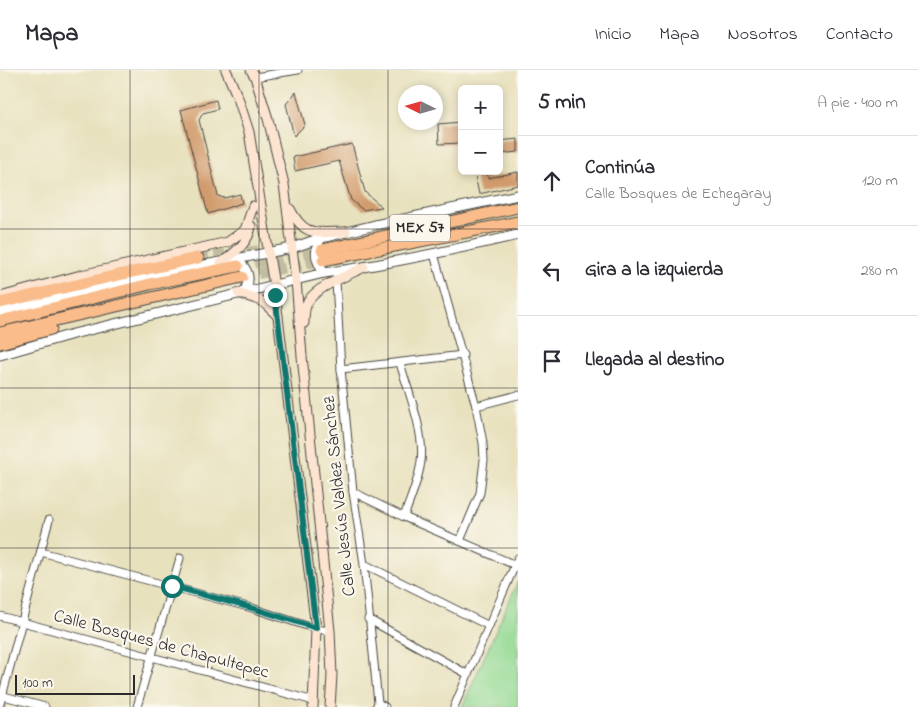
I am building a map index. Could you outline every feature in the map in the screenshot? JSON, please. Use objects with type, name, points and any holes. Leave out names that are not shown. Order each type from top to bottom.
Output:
[{"type":"highway","name":"MEX 57","points":[[322,248],[347,237],[518,207]]},
{"type":"highway","name":"MEX 57","points":[[322,248],[518,222]]},
{"type":"highway","points":[[0,303],[198,258]]},
{"type":"highway","points":[[0,321],[236,263]]},
{"type":"highway","points":[[0,333],[242,277]]},
{"type":"highway","points":[[0,316],[50,300]]},
{"type":"highway","points":[[0,343],[98,318],[121,305]]},
{"type":"main road","points":[[226,70],[238,98],[249,132],[274,286],[316,628],[313,704]]},
{"type":"main road","points":[[253,73],[276,150],[286,202],[296,280],[330,631],[332,675],[330,707]]},
{"type":"main road","points":[[221,263],[238,250],[250,232],[255,165]]},
{"type":"main road","points":[[286,202],[296,220],[305,230],[347,237]]},
{"type":"main road","points":[[0,297],[81,275],[228,242],[245,230],[253,206]]},
{"type":"main road","points":[[302,356],[304,319],[309,299],[321,289],[364,267]]},
{"type":"main road","points":[[241,293],[262,301],[278,316]]},
{"type":"street","points":[[253,73],[298,70]]},
{"type":"street","points":[[347,237],[518,195]]},
{"type":"street","points":[[0,354],[73,334],[324,273],[434,254],[518,235]]},
{"type":"street","points":[[322,248],[316,247],[316,255],[318,264],[324,273]]},
{"type":"street","points":[[0,312],[128,280],[221,263],[236,263],[269,252],[292,248],[322,248]]},
{"type":"street","points":[[434,254],[463,355],[483,443],[483,476],[480,493],[460,541]]},
{"type":"street","points":[[236,263],[245,267],[248,273],[249,280],[241,293]]},
{"type":"street","name":"Calle Jesús Valdez Sánchez","points":[[336,281],[341,370],[353,492],[364,564],[377,705]]},
{"type":"street","points":[[341,370],[463,355]]},
{"type":"street","points":[[400,363],[422,448],[419,472],[404,517]]},
{"type":"street","points":[[476,406],[518,395]]},
{"type":"street","points":[[353,492],[404,517],[516,562],[454,707]]},
{"type":"street","points":[[0,704],[50,520]]},
{"type":"street","points":[[41,552],[172,586],[330,631]]},
{"type":"street","points":[[137,707],[180,558]]},
{"type":"street","points":[[364,564],[489,626]]},
{"type":"street","name":"Calle Bosques de Chapultepec","points":[[0,616],[313,704]]},
{"type":"street","points":[[368,619],[467,674]]},
{"type":"street","points":[[1,696],[45,707]]},
{"type":"street","points":[[377,705],[385,707]]},
{"type":"green space","points":[[518,581],[518,707],[462,707]]},
{"type":"building","points":[[296,92],[305,125],[294,136],[286,104]]},
{"type":"building","points":[[216,100],[218,109],[203,113],[199,120],[218,196],[224,198],[240,194],[242,203],[208,214],[181,110]]},
{"type":"building","points":[[458,122],[458,143],[439,144],[438,130],[443,130],[443,124]]},
{"type":"building","points":[[518,139],[518,152],[503,154],[503,141]]},
{"type":"building","points":[[352,144],[365,192],[382,207],[363,210],[351,200],[339,161],[295,171],[293,157]]},
{"type":"building","points":[[518,172],[518,185],[479,194],[475,175],[488,175],[488,178]]},
{"type":"tunnel","points":[[198,258],[273,249]]},
{"type":"tunnel","points":[[238,266],[322,250]]},
{"type":"tunnel","points":[[242,277],[323,260]]},
{"type":"route","points":[[172,586],[316,628],[275,295]]}]
